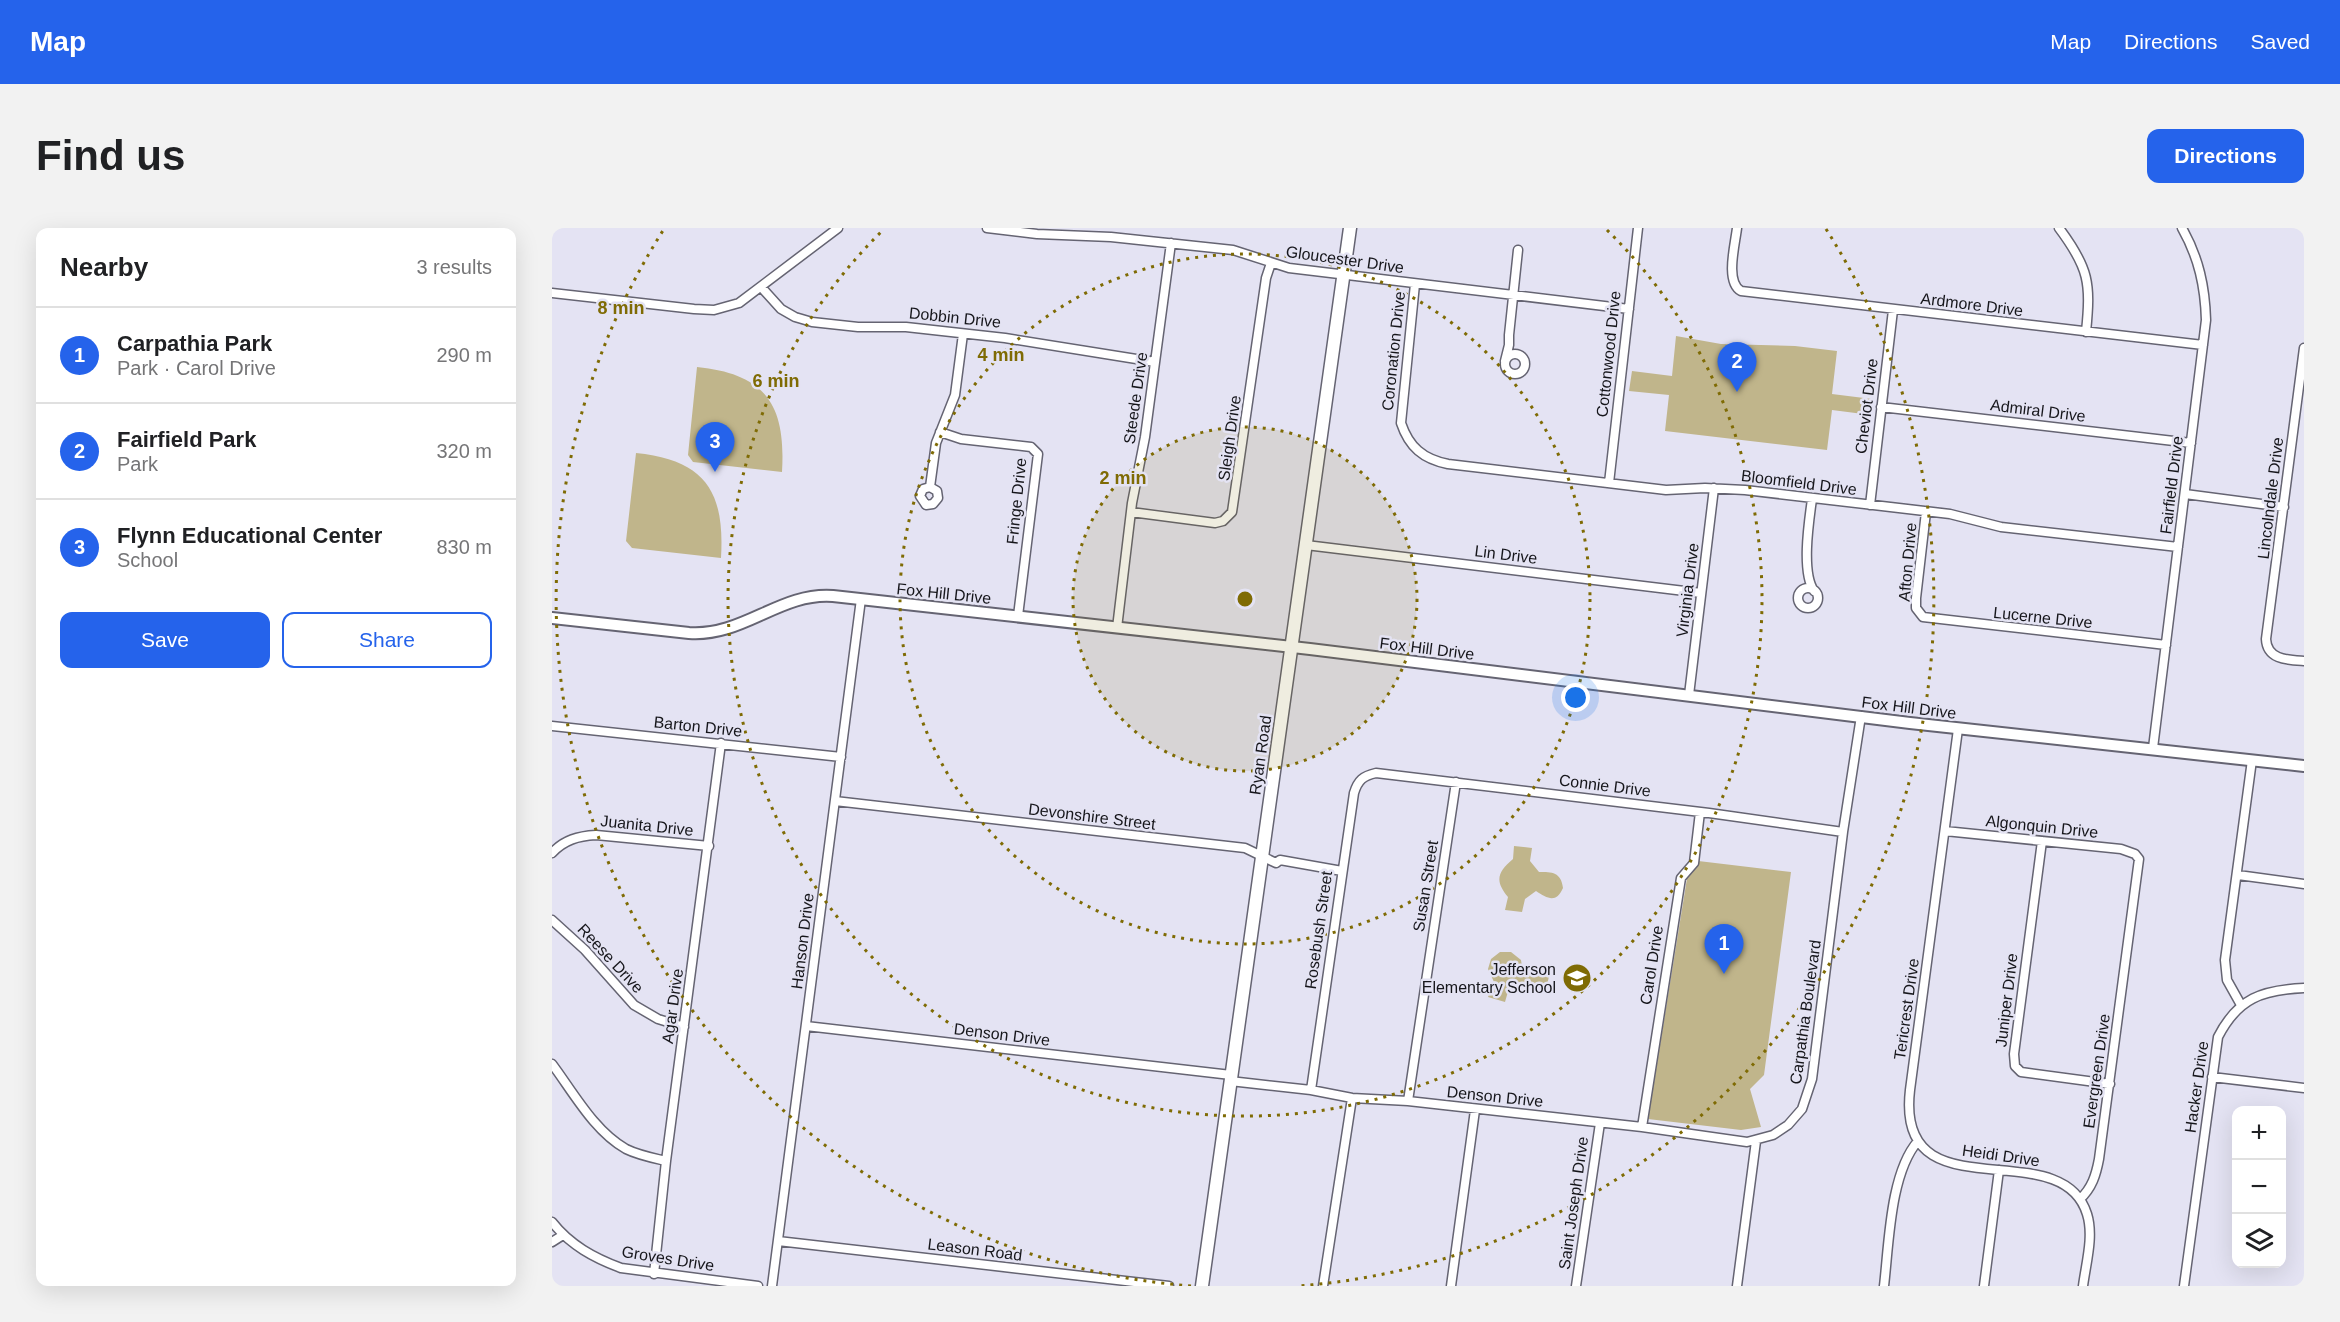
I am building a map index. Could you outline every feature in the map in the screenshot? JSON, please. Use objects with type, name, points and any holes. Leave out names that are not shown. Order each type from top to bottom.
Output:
[{"type":"main road","name":"Ryan Road","points":[[1202,1286],[1350,228]]},
{"type":"street","points":[[552,293],[714,310],[739,303],[762,288],[827,231],[838,228]]},
{"type":"street","name":"Gloucester Drive","points":[[987,228],[1018,233],[1111,237],[1240,251],[1289,268],[1629,309]]},
{"type":"street","name":"Cottonwood Drive","points":[[1609,483],[1638,228]]},
{"type":"street","name":"Ardmore Drive","points":[[1737,228],[1732,277],[1737,290],[2203,345]]},
{"type":"street","points":[[2059,228],[2076,252],[2086,273],[2089,299],[2086,332]]},
{"type":"street","name":"Fairfield Drive","points":[[2153,748],[2206,320],[2203,279],[2195,253],[2182,228]]},
{"type":"street","name":"Steede Drive","points":[[1117,628],[1131,512],[1142,456],[1171,243]]},
{"type":"street","points":[[1509,345],[1521,356],[1524,365],[1519,373],[1507,370],[1505,361],[1509,345],[1518,250]]},
{"type":"street","name":"Sleigh Drive","points":[[1131,512],[1215,523],[1223,522],[1232,512],[1266,278],[1271,263]]},
{"type":"street","name":"Coronation Drive","points":[[1415,284],[1401,415],[1404,431],[1418,452]]},
{"type":"street","name":"Dobbin Drive","points":[[762,288],[781,309],[802,320],[849,327],[898,326],[1005,338],[1155,362]]},
{"type":"street","name":"Cheviot Drive","points":[[1870,505],[1893,310]]},
{"type":"street","points":[[930,487],[934,452],[955,395],[963,334]]},
{"type":"street","name":"Lincolndale Drive","points":[[2304,348],[2266,639],[2270,652],[2283,659],[2304,662]]},
{"type":"street","points":[[1505,361],[1512,354],[1521,356]]},
{"type":"street","name":"Admiral Drive","points":[[1881,407],[2191,443]]},
{"type":"street","name":"Fringe Drive","points":[[940,432],[961,439],[1031,447],[1038,454],[1018,616]]},
{"type":"street","name":"Bloomfield Drive","points":[[1418,452],[1433,460],[1448,464],[1666,490],[1714,488],[1870,505],[1963,517],[2001,527],[2178,547]]},
{"type":"street","name":"Virginia Drive","points":[[1689,695],[1714,488]]},
{"type":"street","points":[[2185,494],[2284,507]]},
{"type":"street","points":[[1808,580],[1818,599],[1810,608],[1799,602],[1799,596],[1808,580],[1812,499]]},
{"type":"street","name":"Afton Drive","points":[[1919,614],[1916,598],[1926,512]]},
{"type":"street","name":"Lin Drive","points":[[1306,545],[1701,594]]},
{"type":"street","points":[[1802,590],[1808,588],[1814,591]]},
{"type":"street","name":"Fox Hill Drive","points":[[552,618],[689,633],[711,633],[734,628],[802,598],[824,595],[1292,647],[1958,729],[2153,748],[2304,766]]},
{"type":"street","name":"Hanson Drive","points":[[772,1286],[861,599]]},
{"type":"street","name":"Lucerne Drive","points":[[1919,614],[1930,619],[2166,645]]},
{"type":"street","name":"Carpathia Boulevard","points":[[1756,1141],[1773,1135],[1788,1125],[1802,1109],[1809,1094],[1861,716]]},
{"type":"street","name":"Barton Drive","points":[[552,726],[841,757]]},
{"type":"street","name":"Tericrest Drive","points":[[1918,1141],[1911,1125],[1908,1104],[1958,729]]},
{"type":"street","name":"Agar Drive","points":[[654,1274],[666,1161],[722,743]]},
{"type":"street","points":[[2252,760],[2225,970],[2231,990],[2241,1005],[2258,996],[2281,990],[2304,988]]},
{"type":"street","name":"Connie Drive","points":[[1363,777],[1376,773],[1700,812],[1844,832]]},
{"type":"street","name":"Rosebush Street","points":[[1311,1090],[1354,793],[1358,782],[1363,777]]},
{"type":"street","name":"Susan Street","points":[[1408,1101],[1456,783]]},
{"type":"street","name":"Devonshire Street","points":[[835,801],[1245,848],[1276,862],[1280,860],[1342,871]]},
{"type":"street","name":"Carol Drive","points":[[1642,1127],[1681,878],[1694,863],[1700,812]]},
{"type":"street","name":"Algonquin Drive","points":[[1945,831],[2121,849],[2135,854]]},
{"type":"street","name":"Juanita Drive","points":[[552,853],[569,840],[596,835],[709,846]]},
{"type":"street","name":"Juniper Drive","points":[[2042,841],[2014,1054],[2015,1066],[2021,1072],[2110,1084]]},
{"type":"street","name":"Evergreen Drive","points":[[2080,1198],[2088,1192],[2097,1171],[2138,869],[2139,859],[2135,854]]},
{"type":"street","points":[[2238,875],[2304,884]]},
{"type":"street","name":"Reese Drive","points":[[552,920],[585,950],[634,1005],[658,1019],[684,1027]]},
{"type":"street","name":"Hacker Drive","points":[[2184,1286],[2218,1037],[2241,1005]]},
{"type":"street","name":"Denson Drive","points":[[806,1026],[1231,1078],[1352,1098],[1408,1101],[1642,1127],[1736,1142],[1756,1141]]},
{"type":"street","points":[[552,1064],[596,1122],[615,1142],[636,1153],[666,1161]]},
{"type":"street","points":[[2212,1077],[2304,1088]]},
{"type":"street","points":[[1323,1286],[1352,1098]]},
{"type":"street","points":[[1451,1286],[1476,1110]]},
{"type":"street","name":"Saint Joseph Drive","points":[[1576,1286],[1600,1123]]},
{"type":"street","points":[[1737,1286],[1756,1141]]},
{"type":"street","points":[[1884,1286],[1900,1176],[1906,1156],[1918,1141]]},
{"type":"street","name":"Heidi Drive","points":[[1918,1141],[1931,1154],[1946,1162],[2051,1178],[2071,1189],[2080,1198]]},
{"type":"street","points":[[1984,1286],[1999,1170]]},
{"type":"street","points":[[2080,1198],[2087,1212],[2090,1230],[2083,1286]]},
{"type":"street","name":"Groves Drive","points":[[552,1222],[562,1235],[585,1252],[630,1270],[758,1286]]},
{"type":"street","points":[[552,1242],[562,1235]]},
{"type":"street","name":"Leason Road","points":[[778,1241],[1169,1286]]},
{"type":"shaded area","points":[[1676,336],[1721,344],[1795,346],[1837,351],[1832,394],[1872,399],[1871,415],[1832,410],[1827,450],[1665,431],[1669,395],[1629,391],[1632,371],[1672,376]]},
{"type":"shaded area","points":[[697,367],[740,377],[767,397],[775,411],[780,428],[782,472],[693,462],[688,455]]},
{"type":"shaded area","points":[[636,453],[679,463],[706,483],[714,497],[719,514],[721,558],[632,548],[626,541]]},
{"type":"shaded area","points":[[1514,846],[1532,848],[1530,861],[1539,872],[1558,876],[1563,888],[1554,898],[1536,891],[1525,899],[1522,912],[1505,910],[1508,897],[1499,881],[1501,872],[1513,859]]},
{"type":"shaded area","points":[[1690,860],[1791,872],[1764,1075],[1750,1089],[1761,1127],[1741,1130],[1648,1119]]},
{"type":"shaded area","points":[[1500,952],[1511,952],[1521,960],[1523,973],[1528,966],[1543,967],[1549,975],[1542,990],[1536,994],[1520,985],[1509,988],[1505,1002],[1488,997],[1494,982],[1488,969],[1491,959]]},
{"type":"place","name":"Fairfield Park","points":[[1737,392]]},
{"type":"place","name":"Flynn Educational Center","points":[[715,472]]},
{"type":"place","name":"Carpathia Park","points":[[1724,974]]},
{"type":"place","name":"Jefferson Elementary School","points":[[1577,978]]}]
